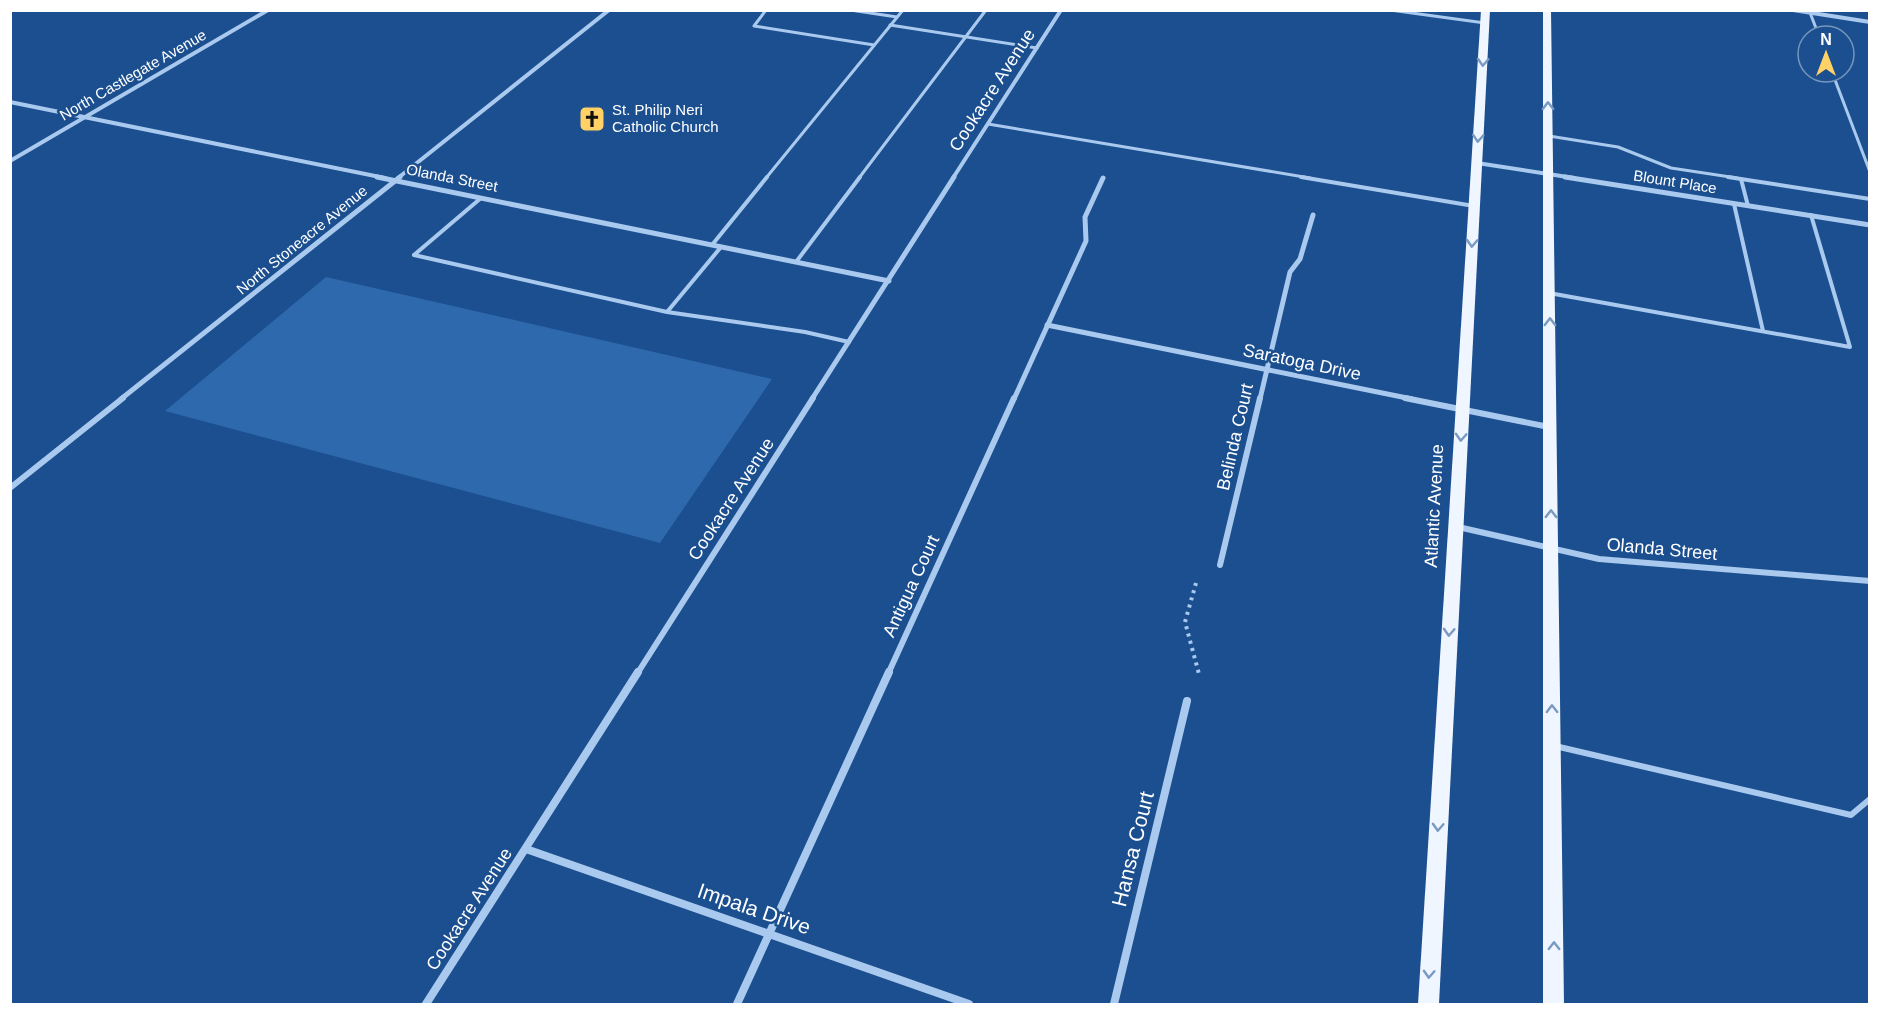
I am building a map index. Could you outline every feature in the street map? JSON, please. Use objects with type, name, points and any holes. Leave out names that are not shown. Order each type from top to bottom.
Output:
[{"type":"main road","name":"Atlantic Avenue","points":[[1428,1005],[1486,10]]},
{"type":"main road","points":[[1547,10],[1554,1005]]},
{"type":"street","name":"North Castlegate Avenue","points":[[10,161],[268,10]]},
{"type":"street","name":"North Stoneacre Avenue","points":[[10,488],[609,10]]},
{"type":"street","name":"Cookacre Avenue","points":[[426,1005],[1061,10]]},
{"type":"street","points":[[1793,10],[1869,22]]},
{"type":"street","name":"Olanda Street","points":[[10,102],[889,281]]},
{"type":"street","name":"Blount Place","points":[[1476,163],[1869,225]]},
{"type":"street","name":"Antigua Court","points":[[737,1005],[1086,241],[1085,217],[1103,178]]},
{"type":"street","name":"Belinda Court","points":[[1220,565],[1290,272],[1300,259],[1313,215]]},
{"type":"street","name":"Saratoga Drive","points":[[1047,325],[1551,428]]},
{"type":"street","name":"Olanda Street","points":[[1455,527],[1599,560],[1869,581]]},
{"type":"street","name":"Hansa Court","points":[[1114,1005],[1187,701]]},
{"type":"street","name":"Impala Drive","points":[[526,849],[969,1005]]},
{"type":"lane","points":[[766,10],[753,24],[754,27],[874,45]]},
{"type":"lane","points":[[850,10],[897,17]]},
{"type":"lane","points":[[712,244],[903,10]]},
{"type":"lane","points":[[796,262],[986,10]]},
{"type":"lane","points":[[1390,10],[1485,23]]},
{"type":"lane","points":[[890,25],[1037,48]]},
{"type":"lane","points":[[1836,84],[1869,172]]},
{"type":"lane","points":[[988,124],[1474,206]]},
{"type":"lane","points":[[1549,136],[1618,147],[1671,168],[1869,199]]},
{"type":"lane","points":[[1741,179],[1748,206]]},
{"type":"lane","points":[[481,198],[414,255],[668,312],[805,332],[849,342]]},
{"type":"lane","points":[[1734,204],[1763,332]]},
{"type":"lane","points":[[1550,293],[1850,347],[1811,215]]},
{"type":"lane","points":[[668,312],[721,247]]},
{"type":"lane","points":[[1552,745],[1851,815],[1869,799]]},
{"type":"path","points":[[1187,701],[1196,695],[1201,679],[1185,622],[1202,565],[1220,565]]},
{"type":"shaded area","points":[[326,277],[772,379],[660,543],[165,411]]},
{"type":"place","name":"St. Philip Neri Catholic Church","points":[[592,119]]}]
